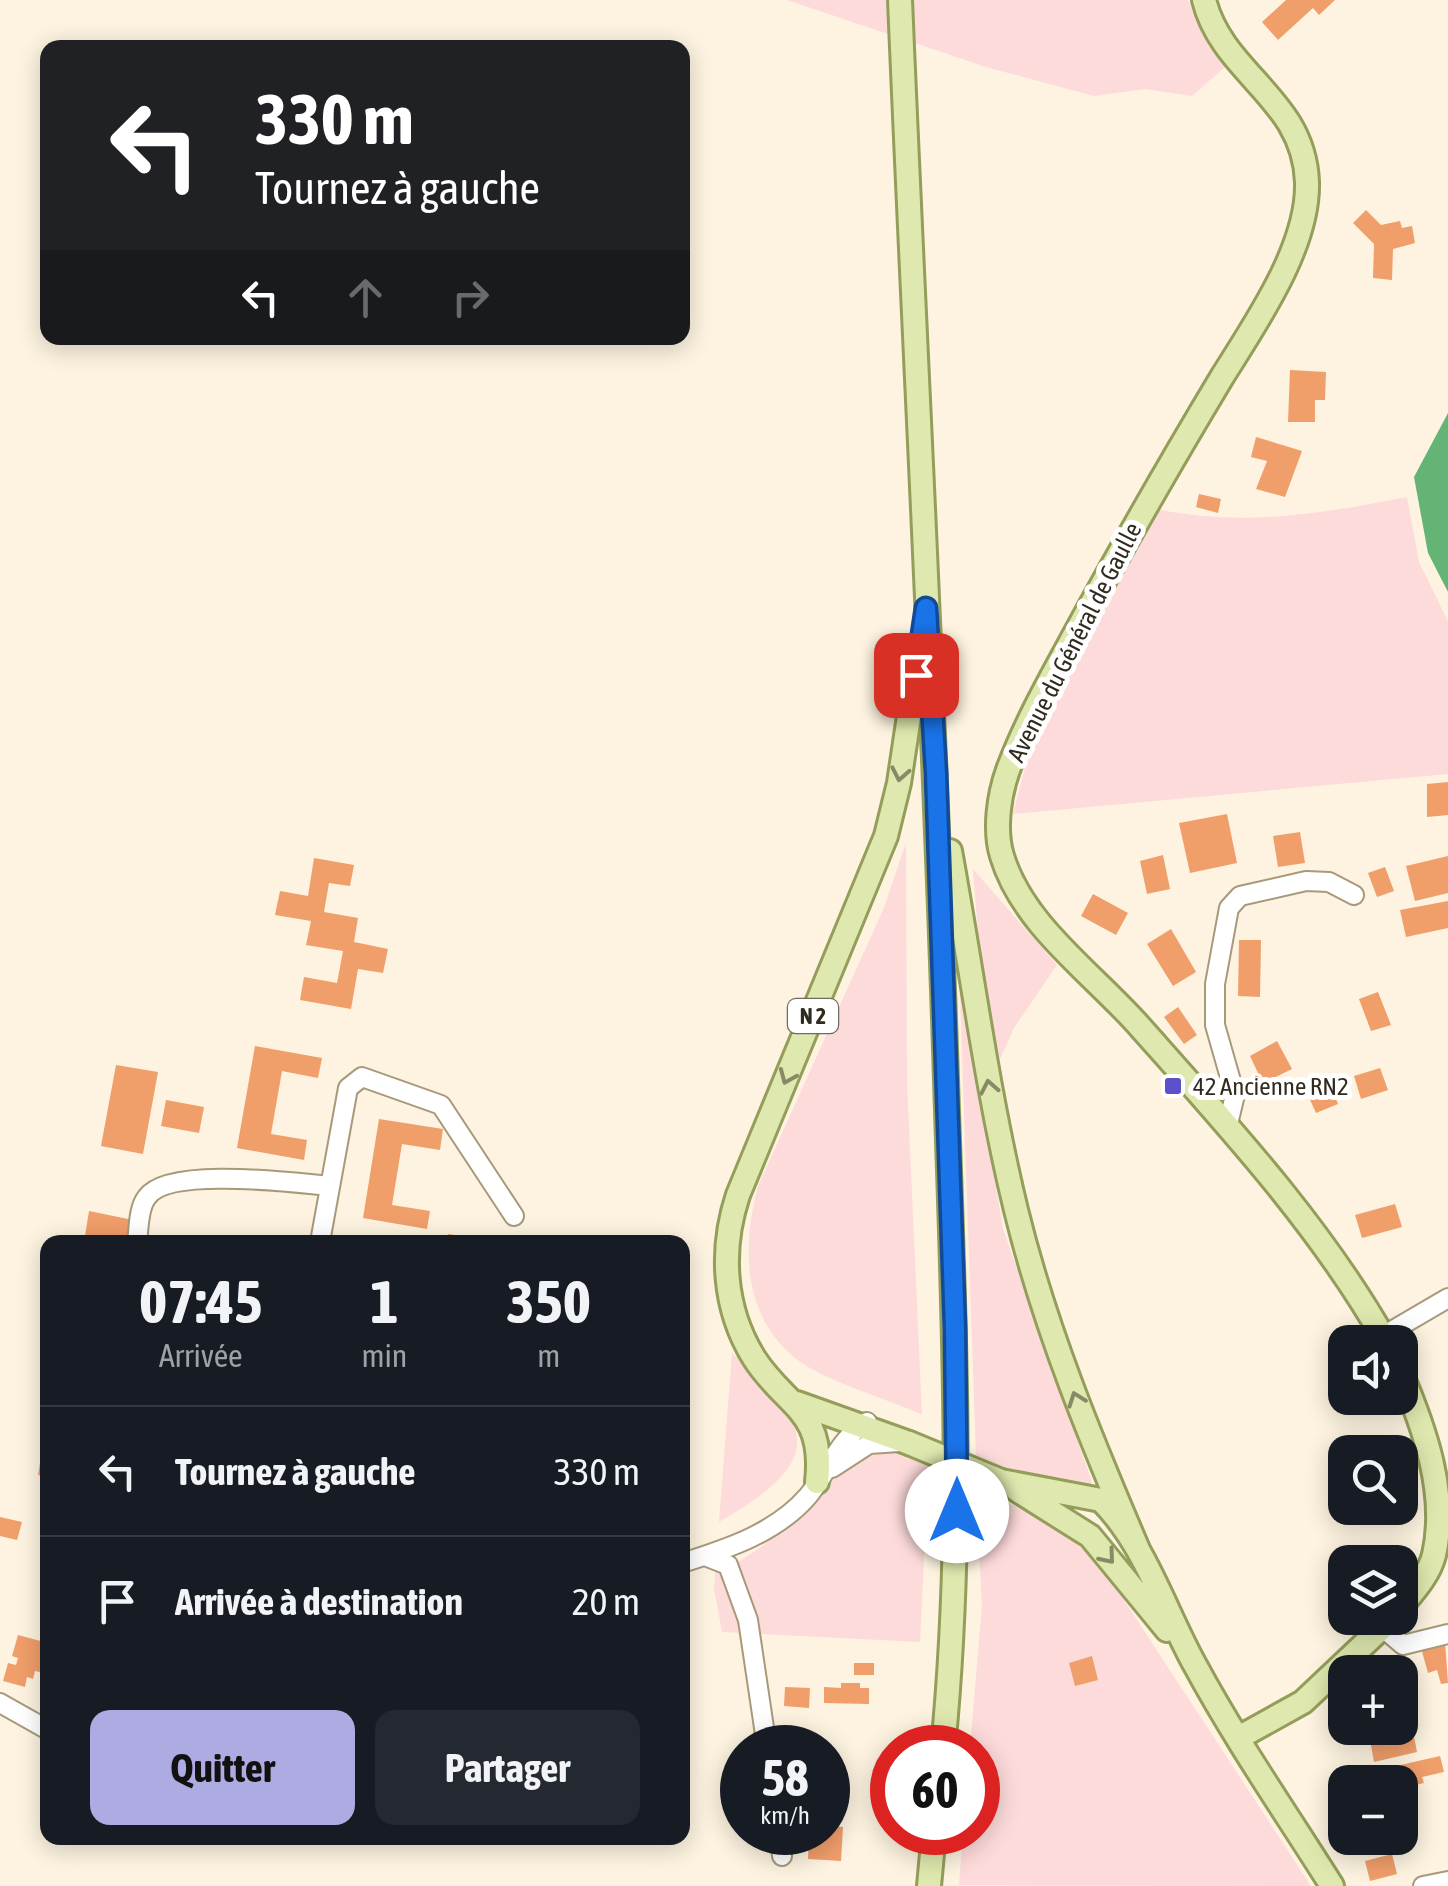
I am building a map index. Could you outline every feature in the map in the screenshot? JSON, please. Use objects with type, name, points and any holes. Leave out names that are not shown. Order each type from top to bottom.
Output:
[{"type":"main road","name":"N 2","points":[[900,0],[936,773],[957,1415],[954,1618],[945,1725]]},
{"type":"main road","name":"Avenue du Général de Gaulle","points":[[1204,0],[1222,43],[1280,104],[1300,139],[1307,182],[1299,235],[1262,311],[1128,534],[1034,712],[1008,772],[999,821],[1000,851],[1010,878],[1031,912],[1138,1024],[1227,1128],[1316,1238],[1374,1325]]},
{"type":"main road","name":"N 2","points":[[926,608],[899,783],[886,836],[730,1216],[725,1250],[729,1294],[740,1331],[754,1358],[797,1404],[909,1442],[1000,1481],[1049,1508],[1090,1536],[1196,1667]]},
{"type":"main road","name":"N 2","points":[[936,773],[988,1086],[1016,1212],[1054,1340],[1140,1554],[1196,1667],[1332,1886]]},
{"type":"main road","points":[[797,1404],[809,1420],[816,1442],[820,1460],[817,1482]]},
{"type":"main road","points":[[1415,1415],[1433,1465],[1438,1512],[1434,1556],[1418,1584]]},
{"type":"main road","points":[[1049,1508],[1077,1512],[1096,1506],[1101,1500],[1102,1465]]},
{"type":"main road","name":"N 2","points":[[1000,1481],[1101,1500],[1140,1554]]},
{"type":"main road","points":[[1240,1738],[1302,1702],[1374,1635]]},
{"type":"main road","points":[[929,1886],[932,1855]]},
{"type":"street","points":[[1227,1128],[1235,1095],[1216,1025],[1215,984],[1229,908],[1240,896],[1306,881],[1328,882],[1354,895]]},
{"type":"street","points":[[321,1235],[348,1088],[362,1077],[441,1105],[514,1216]]},
{"type":"street","points":[[138,1235],[143,1203],[152,1191],[166,1185],[242,1177],[330,1186]]},
{"type":"street","points":[[1407,1325],[1448,1298]]},
{"type":"street","points":[[690,1560],[727,1549],[772,1525],[807,1497],[858,1427]]},
{"type":"street","points":[[817,1482],[869,1444],[909,1442]]},
{"type":"street","points":[[704,1556],[728,1565],[748,1620],[764,1725]]},
{"type":"street","points":[[1396,1635],[1403,1645],[1448,1634]]},
{"type":"street","points":[[0,1703],[40,1726]]},
{"type":"street","points":[[1423,1886],[1448,1881]]},
{"type":"shaded area","points":[[787,0],[1188,0],[1199,26],[1226,66],[1192,96],[1145,89],[1094,96],[986,67]]},
{"type":"shaded area","points":[[1448,413],[1448,592],[1428,553],[1414,477]]},
{"type":"shaded area","points":[[1407,497],[1419,562],[1448,621],[1448,774],[1013,814],[1030,748],[1156,509],[1251,518],[1343,509]]},
{"type":"shaded area","points":[[906,843],[907,1083],[922,1415],[838,1382],[795,1358],[778,1341],[756,1301],[749,1255],[758,1186],[883,910]]},
{"type":"shaded area","points":[[973,869],[1057,965],[1014,1028],[1000,1059],[980,960]]},
{"type":"shaded area","points":[[959,969],[1003,1229],[1092,1482],[1088,1487],[1012,1470],[976,1455]]},
{"type":"shaded area","points":[[732,1353],[782,1403],[794,1424],[797,1444],[792,1462],[777,1481],[719,1522]]},
{"type":"shaded area","points":[[869,1444],[929,1452],[920,1642],[722,1632],[714,1589],[716,1560],[738,1562],[764,1545]]},
{"type":"shaded area","points":[[976,1490],[1048,1523],[1078,1544],[1107,1574],[1311,1886],[959,1885],[961,1855],[1000,1855],[1000,1725],[972,1725],[982,1606]]},
{"type":"building","points":[[1286,0],[1335,0],[1319,15],[1313,8],[1278,40],[1262,22]]},
{"type":"building","points":[[1366,210],[1381,225],[1400,221],[1402,228],[1412,226],[1415,243],[1393,249],[1392,280],[1373,278],[1374,244],[1353,223]]},
{"type":"building","points":[[1290,370],[1326,372],[1325,400],[1315,400],[1315,422],[1288,422]]},
{"type":"building","points":[[1256,437],[1302,451],[1285,497],[1256,489],[1267,461],[1251,457]]},
{"type":"building","points":[[1199,494],[1221,499],[1218,513],[1196,507]]},
{"type":"building","points":[[1448,782],[1448,815],[1427,817],[1427,784]]},
{"type":"building","points":[[1227,814],[1237,863],[1190,873],[1179,823]]},
{"type":"building","points":[[1300,832],[1305,863],[1278,867],[1273,836]]},
{"type":"building","points":[[1163,855],[1170,889],[1147,894],[1140,861]]},
{"type":"building","points":[[1448,856],[1448,893],[1415,901],[1406,866]]},
{"type":"building","points":[[314,858],[354,865],[350,886],[329,883],[324,912],[358,918],[354,942],[388,949],[383,973],[358,969],[351,1009],[300,1000],[304,977],[337,983],[343,951],[306,945],[311,921],[275,915],[280,891],[308,896]]},
{"type":"building","points":[[1385,867],[1394,891],[1377,897],[1368,873]]},
{"type":"building","points":[[1093,894],[1128,913],[1116,935],[1081,916]]},
{"type":"building","points":[[1448,901],[1448,928],[1406,937],[1400,910]]},
{"type":"building","points":[[1171,929],[1196,972],[1173,986],[1147,944]]},
{"type":"building","points":[[1239,940],[1261,940],[1260,997],[1238,996]]},
{"type":"building","points":[[1378,992],[1391,1025],[1371,1031],[1359,999]]},
{"type":"building","points":[[1178,1007],[1197,1035],[1184,1044],[1164,1017]]},
{"type":"building","points":[[1277,1041],[1292,1069],[1259,1085],[1250,1056]]},
{"type":"building","points":[[255,1046],[322,1058],[318,1078],[282,1071],[271,1134],[307,1140],[304,1160],[237,1148]]},
{"type":"building","points":[[116,1065],[158,1072],[143,1154],[101,1146]]},
{"type":"building","points":[[1380,1068],[1388,1090],[1361,1099],[1354,1076]]},
{"type":"building","points":[[1330,1084],[1338,1104],[1316,1113],[1307,1093]]},
{"type":"building","points":[[166,1100],[204,1107],[199,1133],[161,1126]]},
{"type":"building","points":[[379,1119],[443,1129],[440,1150],[402,1144],[392,1205],[430,1211],[427,1229],[363,1218]]},
{"type":"building","points":[[1395,1204],[1402,1227],[1362,1238],[1355,1215]]},
{"type":"building","points":[[89,1211],[133,1220],[131,1235],[85,1235]]},
{"type":"building","points":[[0,1517],[22,1522],[17,1540],[0,1536]]},
{"type":"building","points":[[18,1635],[40,1641],[40,1672],[35,1671],[33,1679],[27,1677],[25,1687],[3,1681],[8,1663],[16,1665],[18,1658],[12,1656]]},
{"type":"building","points":[[1445,1642],[1448,1683],[1441,1684],[1437,1670],[1428,1673],[1421,1648]]},
{"type":"building","points":[[1092,1656],[1098,1680],[1075,1686],[1069,1663]]},
{"type":"building","points":[[854,1663],[874,1663],[874,1675],[854,1675]]},
{"type":"building","points":[[841,1683],[860,1683],[860,1688],[869,1688],[869,1704],[824,1703],[824,1687],[841,1688]]},
{"type":"building","points":[[785,1687],[810,1688],[809,1708],[784,1706]]},
{"type":"building","points":[[1371,1745],[1416,1745],[1417,1752],[1374,1762]]},
{"type":"building","points":[[1440,1756],[1444,1772],[1422,1777],[1424,1783],[1418,1784],[1418,1765],[1401,1765]]},
{"type":"building","points":[[808,1855],[841,1855],[841,1861],[808,1859]]},
{"type":"building","points":[[1392,1855],[1397,1874],[1370,1881],[1365,1861]]},
{"type":"place","name":"42 Ancienne RN2","points":[[1173,1086]]},
{"type":"route","points":[[916,675],[926,608],[936,773],[955,1329],[957,1511]]}]
